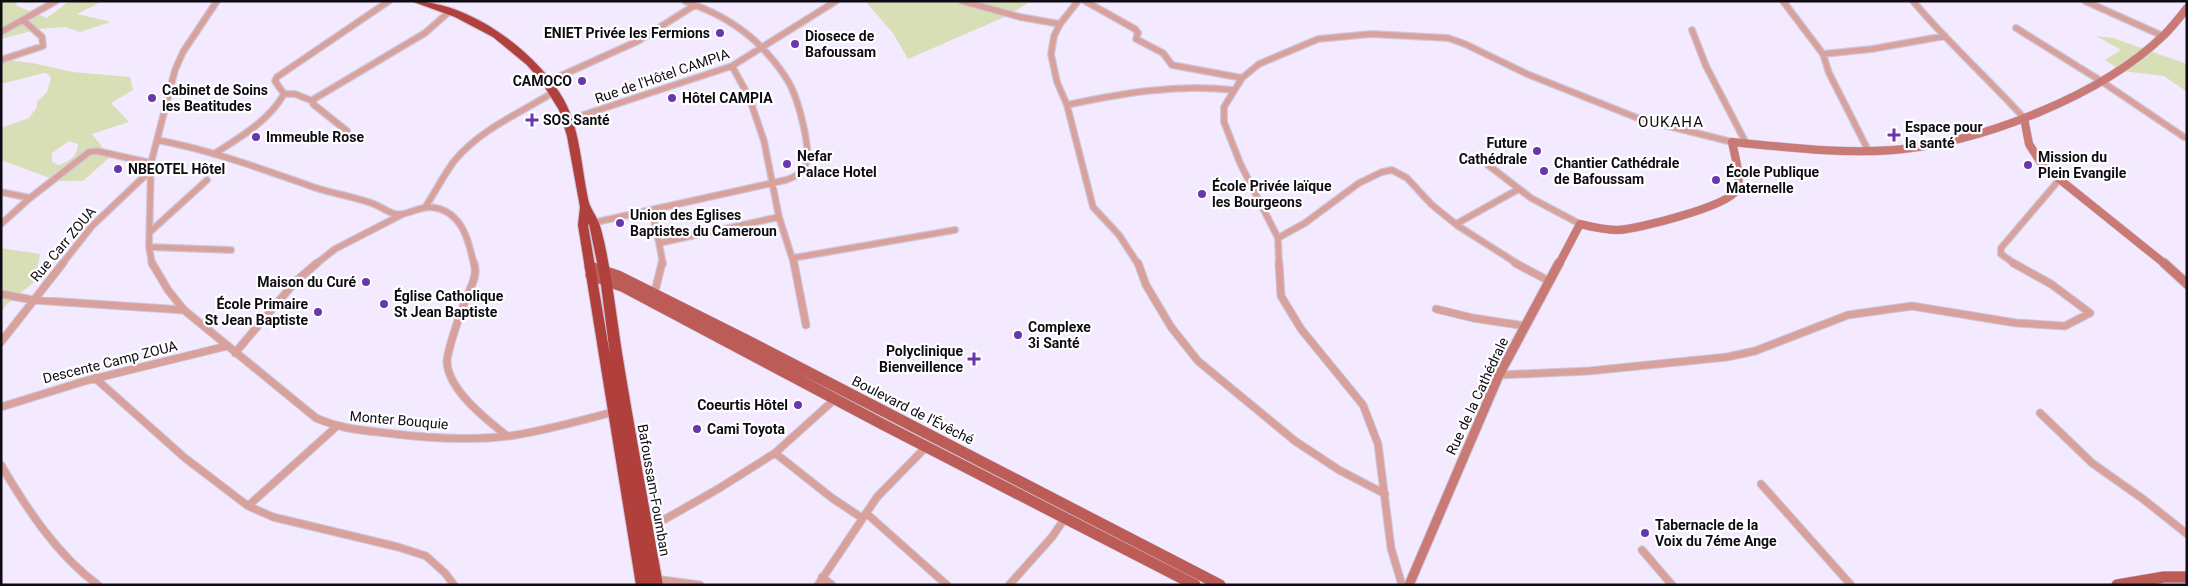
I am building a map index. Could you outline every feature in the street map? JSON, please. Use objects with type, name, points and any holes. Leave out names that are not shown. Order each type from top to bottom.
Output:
[{"type":"highway","points":[[415,1],[436,4],[450,12],[477,22],[499,36],[547,82],[568,120],[588,224],[591,271],[619,410]]},
{"type":"highway","points":[[588,224],[604,274],[615,388]]},
{"type":"highway","name":"Bafoussam-Foumban","points":[[619,410],[646,530],[648,583]]},
{"type":"highway","name":"Bafoussam-Foumban","points":[[619,410],[648,583]]},
{"type":"main road","name":"Boulevard de l'Évêché","points":[[591,271],[604,274],[654,295],[886,420],[1220,585]]},
{"type":"main road","name":"Boulevard de l'Évêché","points":[[604,274],[622,286],[676,315],[743,344],[835,399],[886,420],[926,447],[1195,585]]},
{"type":"main road","points":[[2117,585],[2168,581],[2187,577]]},
{"type":"street","points":[[1,32],[56,1]]},
{"type":"street","points":[[217,1],[184,52],[175,70],[151,163],[151,231],[149,246],[231,250]]},
{"type":"street","points":[[284,94],[283,90],[276,85],[277,77],[389,1]]},
{"type":"street","points":[[588,224],[652,211],[770,182],[790,180],[802,171],[807,163],[807,148],[793,91],[772,59],[728,21],[709,10],[685,1]]},
{"type":"street","name":"Rue de l'Hôtel CAMPIA","points":[[568,120],[672,88],[732,66],[836,1]]},
{"type":"street","points":[[962,1],[1020,17],[1060,24]]},
{"type":"street","points":[[1078,1],[1060,24],[1051,48],[1051,54],[1057,82],[1067,104],[1093,207],[1119,235],[1132,254],[1146,285],[1171,327],[1198,361],[1295,441],[1339,470],[1385,494]]},
{"type":"street","points":[[1084,1],[1136,31],[1138,33],[1136,39],[1163,53],[1172,65],[1242,78]]},
{"type":"street","points":[[1783,1],[1800,21],[1823,54],[1829,73],[1868,150]]},
{"type":"street","points":[[1913,1],[1945,36],[1991,81],[2024,118],[2024,129],[2031,152],[2043,166],[2149,249],[2187,284]]},
{"type":"street","points":[[2085,1],[2163,36]]},
{"type":"street","points":[[547,82],[630,45],[695,5]]},
{"type":"street","points":[[1402,585],[1392,548],[1378,444],[1363,405],[1302,329],[1281,296],[1278,238],[1240,163],[1224,122],[1224,107],[1233,90],[1242,78],[1258,64],[1318,39],[1346,34],[1433,36],[1448,38],[1465,44],[1527,74],[1640,119],[1703,136],[1732,142],[1868,150],[1914,148],[1965,137],[2024,118],[2101,81],[2163,36],[2177,22],[2187,8]]},
{"type":"street","points":[[312,101],[425,32],[450,12]]},
{"type":"street","points":[[1,60],[43,46],[42,37],[23,20]]},
{"type":"street","points":[[2016,28],[2101,81],[2184,138]]},
{"type":"street","points":[[1692,30],[1706,66],[1746,143]]},
{"type":"street","points":[[1823,54],[1872,49],[1945,36]]},
{"type":"street","points":[[732,66],[750,97],[764,141],[770,182],[778,216],[793,258],[806,324]]},
{"type":"street","points":[[1067,104],[1151,89],[1202,86],[1233,90]]},
{"type":"street","points":[[426,206],[461,154],[507,119],[554,92]]},
{"type":"street","points":[[284,94],[295,94],[312,101],[331,120],[347,131]]},
{"type":"street","points":[[214,154],[275,108],[284,94]]},
{"type":"street","points":[[157,140],[184,145],[214,154],[328,192],[370,202],[394,214],[402,214]]},
{"type":"street","points":[[1488,165],[1517,190],[1548,210],[1580,224],[1595,228],[1619,230],[1651,225],[1705,208],[1726,199],[1736,192],[1739,183],[1732,142]]},
{"type":"street","points":[[1,224],[30,198],[89,152],[97,151],[151,163]]},
{"type":"street","name":"Rue Carr ZOUA","points":[[1,342],[92,226],[151,170]]},
{"type":"street","points":[[1278,238],[1307,222],[1361,181],[1390,170],[1402,172],[1427,200],[1456,224],[1502,256],[1549,281]]},
{"type":"street","points":[[151,231],[207,180]]},
{"type":"street","points":[[1499,375],[1589,371],[1727,357],[1755,350],[1848,315],[1912,306],[2016,323],[2064,326],[2090,313],[2051,284],[2012,262],[2001,254],[2000,248],[2059,180]]},
{"type":"street","points":[[1456,224],[1517,190]]},
{"type":"street","points":[[1,192],[30,198]]},
{"type":"street","points":[[235,353],[295,282],[309,269],[335,249],[402,214],[426,206],[448,213],[461,224],[476,263],[477,272],[475,280],[459,317],[447,362],[453,380],[476,410],[507,436]]},
{"type":"street","points":[[652,211],[663,266],[654,295]]},
{"type":"street","points":[[659,243],[778,216]]},
{"type":"street","name":"Rue de la Cathédrale","points":[[1409,585],[1499,375],[1580,224]]},
{"type":"street","points":[[793,258],[955,230]]},
{"type":"street","name":"Monter Bouquie","points":[[149,246],[152,263],[168,290],[184,310],[316,418],[336,427],[419,436],[471,438],[507,436],[548,429],[619,410]]},
{"type":"street","points":[[1,294],[33,300],[184,310]]},
{"type":"street","points":[[1436,308],[1473,318],[1526,326]]},
{"type":"street","name":"Descente Camp ZOUA","points":[[1,407],[48,390],[226,346]]},
{"type":"street","points":[[95,378],[185,458],[248,506],[273,517],[398,547],[426,556],[445,573],[454,585]]},
{"type":"street","points":[[646,530],[718,489],[775,453],[835,399]]},
{"type":"street","points":[[2040,413],[2092,463],[2143,499],[2187,534]]},
{"type":"street","points":[[248,506],[336,427]]},
{"type":"street","points":[[818,585],[877,496],[926,447]]},
{"type":"street","points":[[775,453],[832,498],[864,515],[947,585]]},
{"type":"street","points":[[1,465],[9,480],[41,525],[60,548],[95,584]]},
{"type":"street","points":[[1762,484],[1851,585]]},
{"type":"street","points":[[1009,585],[1052,537],[1065,518]]},
{"type":"street","points":[[1642,550],[1672,585]]},
{"type":"street","points":[[822,577],[832,585]]},
{"type":"street","points":[[648,583],[700,585]]},
{"type":"green space","points":[[1,1],[16,1],[17,6],[47,18],[69,1],[103,1],[77,14],[111,22],[80,32],[66,27],[39,29],[1,39]]},
{"type":"green space","points":[[865,1],[1032,1],[1000,19],[908,59],[893,33]]},
{"type":"green space","points":[[2096,36],[2113,38],[2187,64],[2187,92],[2164,76],[2122,71],[2105,60],[2121,50]]},
{"type":"green space","points":[[1,59],[32,63],[73,72],[130,77],[133,90],[111,103],[129,122],[92,134],[110,157],[83,181],[58,181],[1,160],[1,128],[29,118],[37,107],[37,102],[47,92],[51,78],[48,74],[44,73],[1,84]],"holes":[[[69,141],[78,144],[75,155],[70,160],[59,165],[52,162],[52,153]]]},
{"type":"green space","points":[[1,248],[40,254],[35,281],[5,306],[1,315]]},
{"type":"place","name":"ENIET Privée les Fermions","points":[[720,33]]},
{"type":"place","name":"Diosece de Bafoussam","points":[[795,44]]},
{"type":"place","name":"CAMOCO","points":[[582,81]]},
{"type":"place","name":"Cabinet de Soins les Beatitudes","points":[[152,98]]},
{"type":"place","name":"Hôtel CAMPIA","points":[[672,98]]},
{"type":"place","name":"SOS Santé","points":[[532,120]]},
{"type":"place","name":"Espace pour la santé","points":[[1894,135]]},
{"type":"place","name":"Immeuble Rose","points":[[256,137]]},
{"type":"place","name":"Future Cathédrale","points":[[1537,151]]},
{"type":"place","name":"Nefar Palace Hotel","points":[[787,164]]},
{"type":"place","name":"Mission du Plein Evangile","points":[[2028,165]]},
{"type":"place","name":"NBEOTEL Hôtel","points":[[118,169]]},
{"type":"place","name":"Chantier Cathédrale de Bafoussam","points":[[1544,171]]},
{"type":"place","name":"École Publique Maternelle","points":[[1716,180]]},
{"type":"place","name":"École Privée laïque les Bourgeons","points":[[1202,194]]},
{"type":"place","name":"Union des Eglises Baptistes du Cameroun","points":[[620,223]]},
{"type":"place","name":"Maison du Curé","points":[[366,282]]},
{"type":"place","name":"Église Catholique St Jean Baptiste","points":[[384,304]]},
{"type":"place","name":"École Primaire St Jean Baptiste","points":[[318,312]]},
{"type":"place","name":"Complexe 3i Santé","points":[[1018,335]]},
{"type":"place","name":"Polyclinique Bienveillence","points":[[974,359]]},
{"type":"place","name":"Coeurtis Hôtel","points":[[798,405]]},
{"type":"place","name":"Cami Toyota","points":[[697,429]]},
{"type":"place","name":"Tabernacle de la Voix du 7éme Ange","points":[[1645,533]]},
{"type":"district","name":"OUKAHA","points":[[1671,122]]}]
